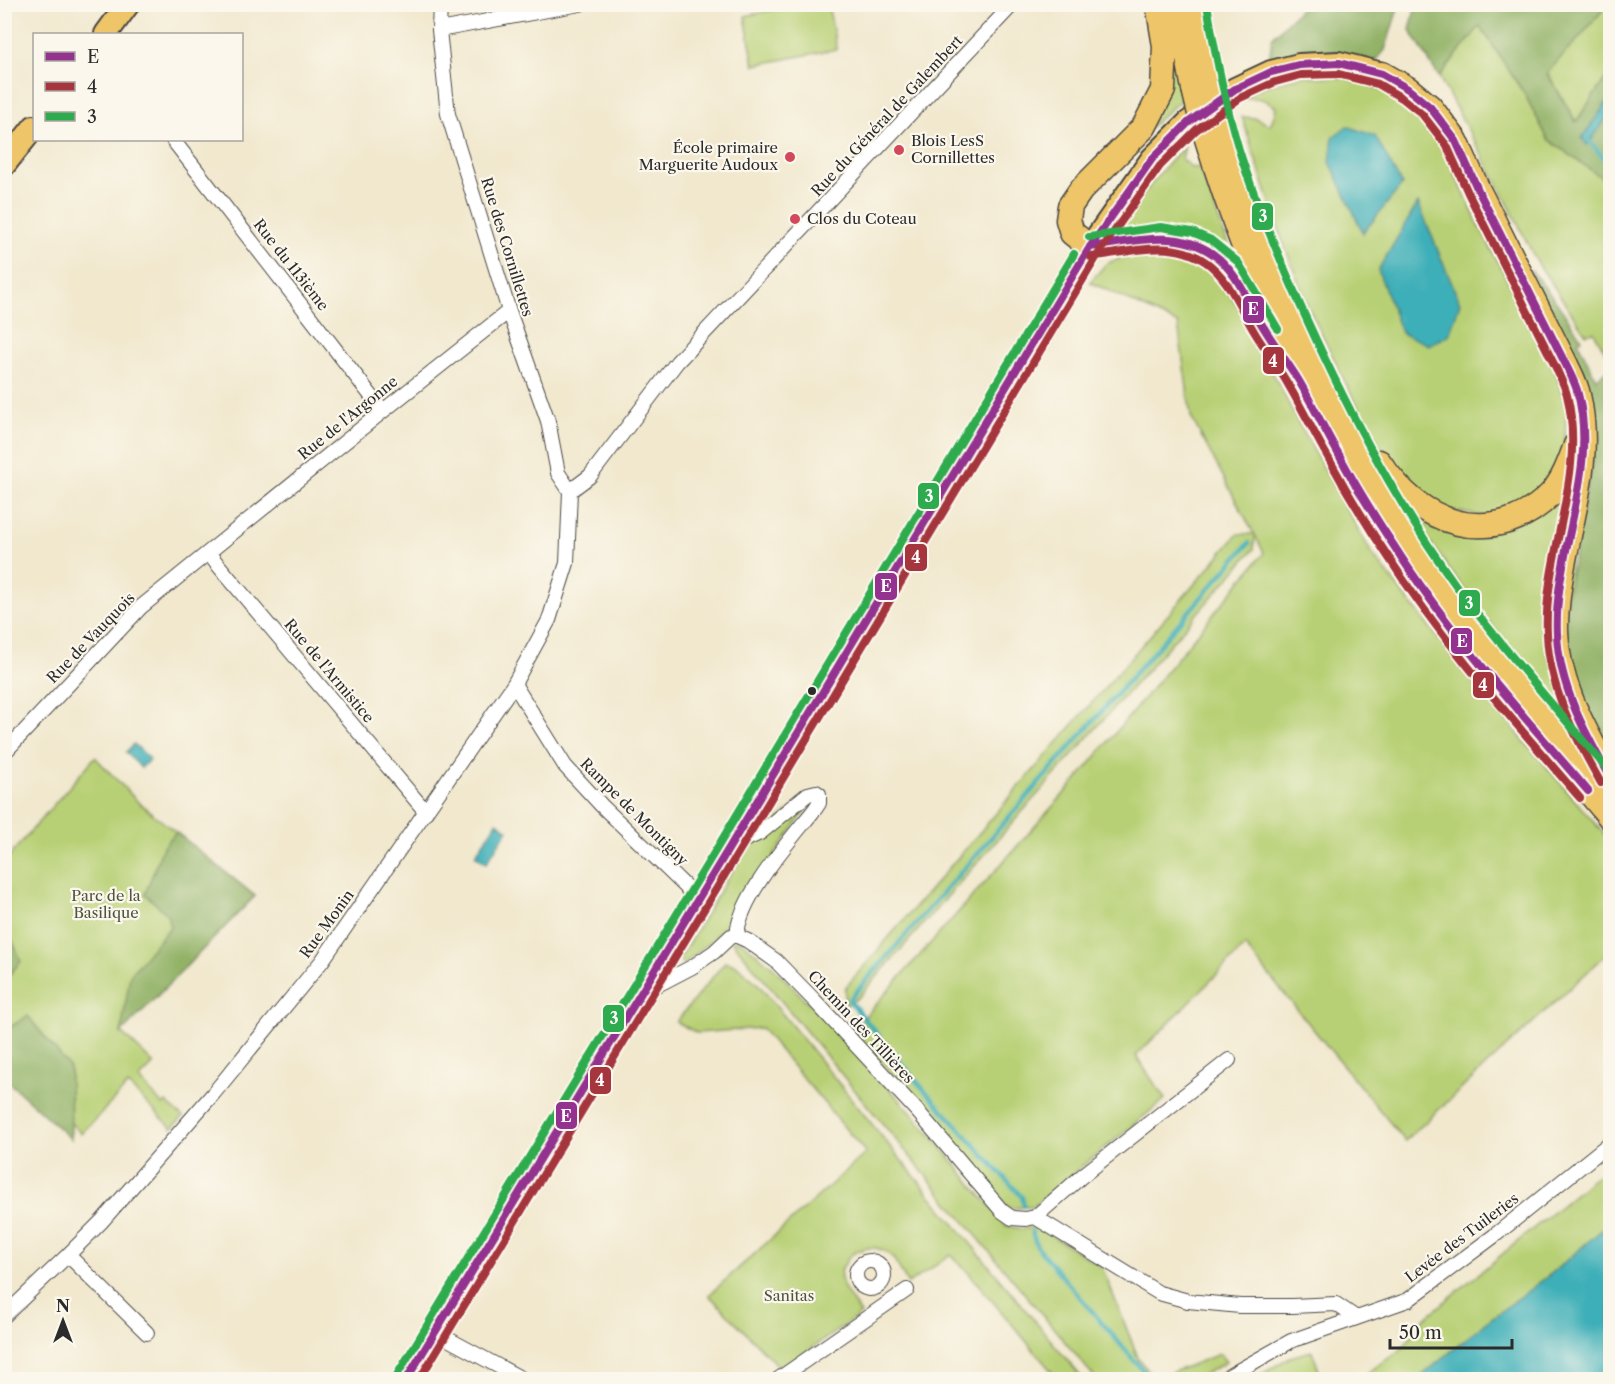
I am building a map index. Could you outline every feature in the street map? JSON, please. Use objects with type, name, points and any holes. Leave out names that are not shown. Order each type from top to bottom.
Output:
[{"type":"highway","points":[[1158,4],[1164,46],[1162,90],[1144,127],[1081,190],[1071,206],[1068,220],[1072,233],[1090,247],[1160,237],[1189,242],[1206,249],[1230,269],[1258,318],[1401,490],[1419,505],[1454,523],[1475,526],[1496,524],[1514,519],[1535,508],[1551,494],[1563,477],[1582,426]]},
{"type":"highway","points":[[1178,4],[1211,120],[1235,172],[1341,460],[1384,532],[1426,595],[1486,671],[1611,817]]},
{"type":"highway","points":[[1196,4],[1206,58],[1202,83]]},
{"type":"highway","points":[[1382,74],[1408,89],[1430,107],[1456,141],[1578,394],[1583,460],[1560,585],[1556,633],[1567,691],[1584,730],[1611,778]]},
{"type":"highway","points":[[1310,380],[1427,564],[1484,640],[1611,787]]},
{"type":"main road","points":[[107,33],[128,4]]},
{"type":"main road","points":[[406,1380],[1090,247],[1152,159],[1189,122],[1234,89],[1271,72],[1299,65],[1339,63],[1382,74]]},
{"type":"main road","points":[[4,165],[33,127]]},
{"type":"street","name":"Rue des Cornillettes","points":[[440,4],[439,30],[448,114],[509,311],[548,421],[558,473],[570,491]]},
{"type":"street","points":[[439,30],[580,4]]},
{"type":"street","name":"Rue du Général de Galembert","points":[[570,491],[590,476],[677,362],[1013,4]]},
{"type":"street","name":"Rue du 113ième","points":[[174,141],[382,411]]},
{"type":"street","name":"Rue de l'Argonne","points":[[208,553],[509,311]]},
{"type":"street","name":"Rue Monin","points":[[4,1316],[102,1221],[213,1094],[322,961],[514,684],[549,620],[567,563],[570,491]]},
{"type":"street","name":"Rue de Vauquois","points":[[4,753],[141,607],[208,553]]},
{"type":"street","name":"Rue de l'Armistice","points":[[208,553],[426,812]]},
{"type":"street","name":"Rampe de Montigny","points":[[514,684],[565,766],[602,806],[686,887],[696,901]]},
{"type":"street","points":[[640,994],[692,967],[714,952],[731,936],[737,936],[744,910],[761,880],[815,809],[819,803],[819,794],[816,792],[808,794],[760,833],[729,848]]},
{"type":"street","name":"Chemin des Tillières","points":[[737,936],[748,940],[776,961],[918,1113],[1002,1211],[1012,1218],[1035,1217],[1159,1293],[1188,1301],[1240,1306],[1336,1304],[1355,1317]]},
{"type":"street","points":[[1035,1217],[1082,1176],[1229,1060]]},
{"type":"street","name":"Levée des Tuileries","points":[[1222,1380],[1291,1341],[1408,1300],[1499,1232],[1611,1143]]},
{"type":"street","points":[[69,1255],[147,1333]]},
{"type":"street","points":[[876,1287],[882,1307]]},
{"type":"street","points":[[777,1380],[907,1290]]},
{"type":"street","points":[[435,1332],[524,1380]]},
{"type":"green space","points":[[802,4],[828,5],[837,49],[754,65],[745,16]]},
{"type":"green space","points":[[1304,5],[1399,5],[1385,50],[1376,61],[1338,53],[1309,51],[1269,61],[1272,38]]},
{"type":"green space","points":[[1416,5],[1607,5],[1547,73],[1576,122],[1610,72],[1610,185],[1548,139],[1525,95],[1480,26],[1439,77],[1410,30]]},
{"type":"green space","points":[[1607,5],[1610,5],[1610,72],[1576,122],[1547,72]]},
{"type":"green space","points":[[1480,25],[1525,95],[1548,139],[1610,185],[1610,360],[1594,332],[1586,334],[1537,262],[1500,188],[1439,77]]},
{"type":"green space","points":[[1172,48],[1185,96],[1146,131]]},
{"type":"green space","points":[[1301,76],[1346,78],[1383,90],[1411,109],[1442,145],[1478,224],[1556,372],[1567,410],[1564,453],[1551,480],[1534,497],[1490,517],[1433,508],[1384,454],[1349,390],[1309,308],[1281,237],[1242,117],[1255,118],[1270,125],[1276,107],[1258,98],[1238,101],[1262,87]]},
{"type":"green space","points":[[1185,145],[1182,160],[1192,168],[1199,167],[1235,263],[1115,236],[1147,189]]},
{"type":"green space","points":[[1135,252],[1177,252],[1216,274],[1239,307],[1300,426],[1372,554],[1464,671],[1610,841],[1610,951],[1405,1141],[1245,946],[1136,1056],[1165,1099],[1032,1207],[1009,1208],[853,1030],[1079,777],[1264,553],[1255,535],[1254,549],[858,998],[845,1006],[845,988],[1238,534],[1254,534],[1191,417],[1178,324],[1090,282],[1106,264]]},
{"type":"green space","points":[[1531,270],[1582,339],[1578,342],[1596,379],[1607,370],[1610,377],[1610,756],[1594,735],[1561,629],[1593,452]]},
{"type":"green space","points":[[1569,485],[1571,721],[1476,606],[1410,515],[1433,527],[1455,534],[1482,537]]},
{"type":"green space","name":"Parc de la Basilique","points":[[95,757],[138,802],[255,896],[121,1032],[154,1064],[139,1079],[163,1105],[166,1102],[183,1117],[172,1128],[128,1085],[81,1134],[5,1052],[5,861]]},
{"type":"green space","points":[[806,797],[811,799],[810,804],[730,921],[684,964],[679,959],[747,846]]},
{"type":"green space","points":[[176,832],[255,896],[121,1033],[130,975],[170,927],[167,914],[145,894],[163,847]]},
{"type":"green space","points":[[5,939],[12,940],[21,961],[5,980]]},
{"type":"green space","points":[[732,941],[741,941],[773,967],[847,1042],[933,1137],[1006,1226],[1022,1229],[1038,1227],[1102,1267],[1139,1360],[1156,1379],[1096,1379]]},
{"type":"green space","name":"Sanitas","points":[[725,962],[736,965],[759,985],[1083,1379],[1058,1379],[951,1255],[908,1284],[891,1256],[885,1252],[865,1248],[853,1254],[843,1267],[841,1276],[846,1292],[861,1314],[781,1369],[709,1295],[866,1153],[761,1028],[697,1033],[676,1022]]},
{"type":"green space","points":[[28,1016],[70,1068],[71,1139],[5,1079],[5,1030]]},
{"type":"green space","points":[[1610,1165],[1610,1223],[1552,1273],[1485,1323],[1418,1379],[1357,1380],[1402,1349],[1424,1319]]},
{"type":"green space","points":[[1312,1351],[1320,1379],[1254,1379],[1290,1357]]},
{"type":"green space","points":[[1220,1354],[1226,1362],[1196,1379],[1161,1379],[1168,1374]]},
{"type":"water","points":[[1610,98],[1610,113],[1587,145],[1582,138]]},
{"type":"water","points":[[1347,126],[1375,136],[1402,185],[1363,233],[1330,162],[1333,137]]},
{"type":"water","points":[[1418,203],[1460,303],[1449,335],[1429,345],[1401,333],[1378,270]]},
{"type":"water","points":[[134,744],[150,759],[141,768],[126,752]]},
{"type":"water","points":[[497,822],[508,830],[486,863],[475,855]]},
{"type":"water","points":[[1610,1223],[1610,1379],[1418,1379],[1485,1323],[1552,1273]]},
{"type":"waterway","points":[[1587,139],[1610,165]]},
{"type":"waterway","points":[[1024,1206],[1022,1197],[917,1082],[849,1000],[1249,543]]},
{"type":"waterway","points":[[1032,1232],[1037,1247],[1151,1380]]},
{"type":"transit line","name":"3","points":[[1207,4],[1225,96],[1245,169],[1297,298],[1369,447],[1411,518],[1457,587],[1513,658],[1610,772]]},
{"type":"transit line","name":"E","points":[[406,1380],[1090,247],[1152,159],[1189,122],[1235,89],[1271,72],[1299,65],[1339,63],[1382,74],[1408,89],[1430,107],[1456,141],[1577,390],[1583,420],[1583,450],[1580,481],[1562,573],[1557,634],[1568,691],[1591,744],[1610,778]]},
{"type":"transit line","name":"4","points":[[419,1380],[1099,253],[1160,166],[1196,130],[1240,98],[1275,82],[1301,75],[1338,74],[1378,84],[1402,98],[1422,114],[1447,146],[1469,195],[1557,370],[1567,395],[1572,425],[1572,455],[1551,574],[1547,634],[1558,693],[1573,730],[1601,783]]},
{"type":"transit line","name":"3","points":[[1089,237],[1161,227],[1192,232],[1211,240],[1238,262],[1278,329]]},
{"type":"transit line","name":"E","points":[[1090,247],[1137,240],[1169,239],[1199,246],[1222,261],[1236,279],[1264,328],[1299,381],[1358,489],[1416,579],[1487,672],[1588,791]]},
{"type":"transit line","name":"4","points":[[1091,257],[1135,250],[1179,250],[1206,262],[1222,277],[1285,379],[1360,514],[1416,598],[1484,686],[1580,798]]},
{"type":"transit line","name":"3","points":[[397,1375],[1074,254]]},
{"type":"place","name":"Blois LesS Cornillettes","points":[[899,150]]},
{"type":"place","name":"École primaire Marguerite Audoux","points":[[790,157]]},
{"type":"place","name":"Clos du Coteau","points":[[795,219]]}]
